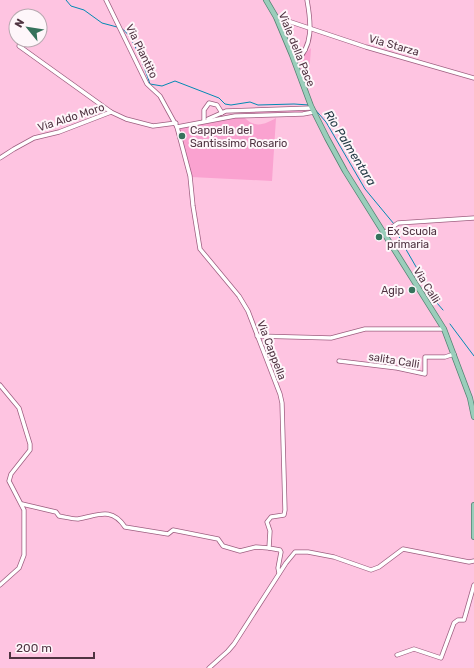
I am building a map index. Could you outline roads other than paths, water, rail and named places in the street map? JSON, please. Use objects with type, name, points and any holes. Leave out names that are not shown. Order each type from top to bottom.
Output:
[{"type":"main road","name":"Viale della Pace","points":[[266,0],[276,17],[292,54],[312,109]]},
{"type":"main road","name":"Via Calli","points":[[312,109],[345,171],[444,329],[470,398],[474,417]]},
{"type":"main road","points":[[474,505],[474,536]]},
{"type":"street","name":"Via Piantito","points":[[106,0],[147,84],[160,96],[176,125]]},
{"type":"street","points":[[295,62],[306,50],[309,42],[307,0]]},
{"type":"street","name":"Via Starza","points":[[276,17],[366,47],[474,78]]},
{"type":"street","points":[[22,48],[111,112]]},
{"type":"street","points":[[292,54],[306,50]]},
{"type":"street","points":[[206,120],[204,110],[209,104],[217,104],[222,113]]},
{"type":"street","points":[[206,120],[222,113],[312,109]]},
{"type":"street","points":[[206,120],[248,115],[303,114],[312,109]]},
{"type":"street","name":"Via Aldo Moro","points":[[0,158],[34,138],[59,132],[111,112],[126,119],[153,126],[176,125],[206,120]]},
{"type":"street","name":"Via Cappella","points":[[176,125],[190,176],[200,249],[239,296],[248,311],[282,403],[285,510],[284,515],[268,518],[267,522],[270,531],[269,548]]},
{"type":"street","points":[[384,233],[398,223],[474,218]]},
{"type":"street","points":[[257,336],[331,338],[343,333],[365,329],[444,329]]},
{"type":"street","name":"salita Calli","points":[[339,361],[397,368],[425,374],[426,357],[445,357],[454,354]]},
{"type":"street","points":[[0,384],[19,408],[30,444],[30,450],[11,474],[9,481],[24,510],[24,560],[19,568],[0,585]]},
{"type":"street","points":[[22,504],[56,512],[59,516],[77,519],[100,513],[107,514],[121,521],[125,527],[168,534],[173,530],[186,532],[218,539],[223,546],[240,551],[256,547],[280,550],[281,552],[278,568],[279,573]]},
{"type":"street","points":[[209,668],[234,644],[292,555],[301,552],[334,557],[371,570],[379,567],[403,549],[469,562],[474,561]]},
{"type":"street","points":[[397,655],[414,649],[441,658],[454,623],[458,620],[464,620],[474,585]]},
{"type":"waterway","name":"Rio Palmentara","points":[[66,0],[71,6],[84,10],[102,23],[117,27]]},
{"type":"waterway","name":"Rio Palmentara","points":[[122,29],[126,32],[135,45],[150,84],[162,86],[175,81],[219,98],[225,104],[231,105],[250,102],[258,105],[309,105]]},
{"type":"waterway","name":"Rio Palmentara","points":[[312,106],[326,122],[365,189],[394,224]]},
{"type":"waterway","name":"Rio Palmentara","points":[[394,227],[437,303],[443,310]]},
{"type":"waterway","name":"Rio Palmentara","points":[[450,324],[474,356]]},
{"type":"place","name":"Cappella del Santissimo Rosario","points":[[182,136]]},
{"type":"place","name":"Ex Scuola primaria","points":[[379,237]]},
{"type":"place","name":"Agip","points":[[412,290]]}]
